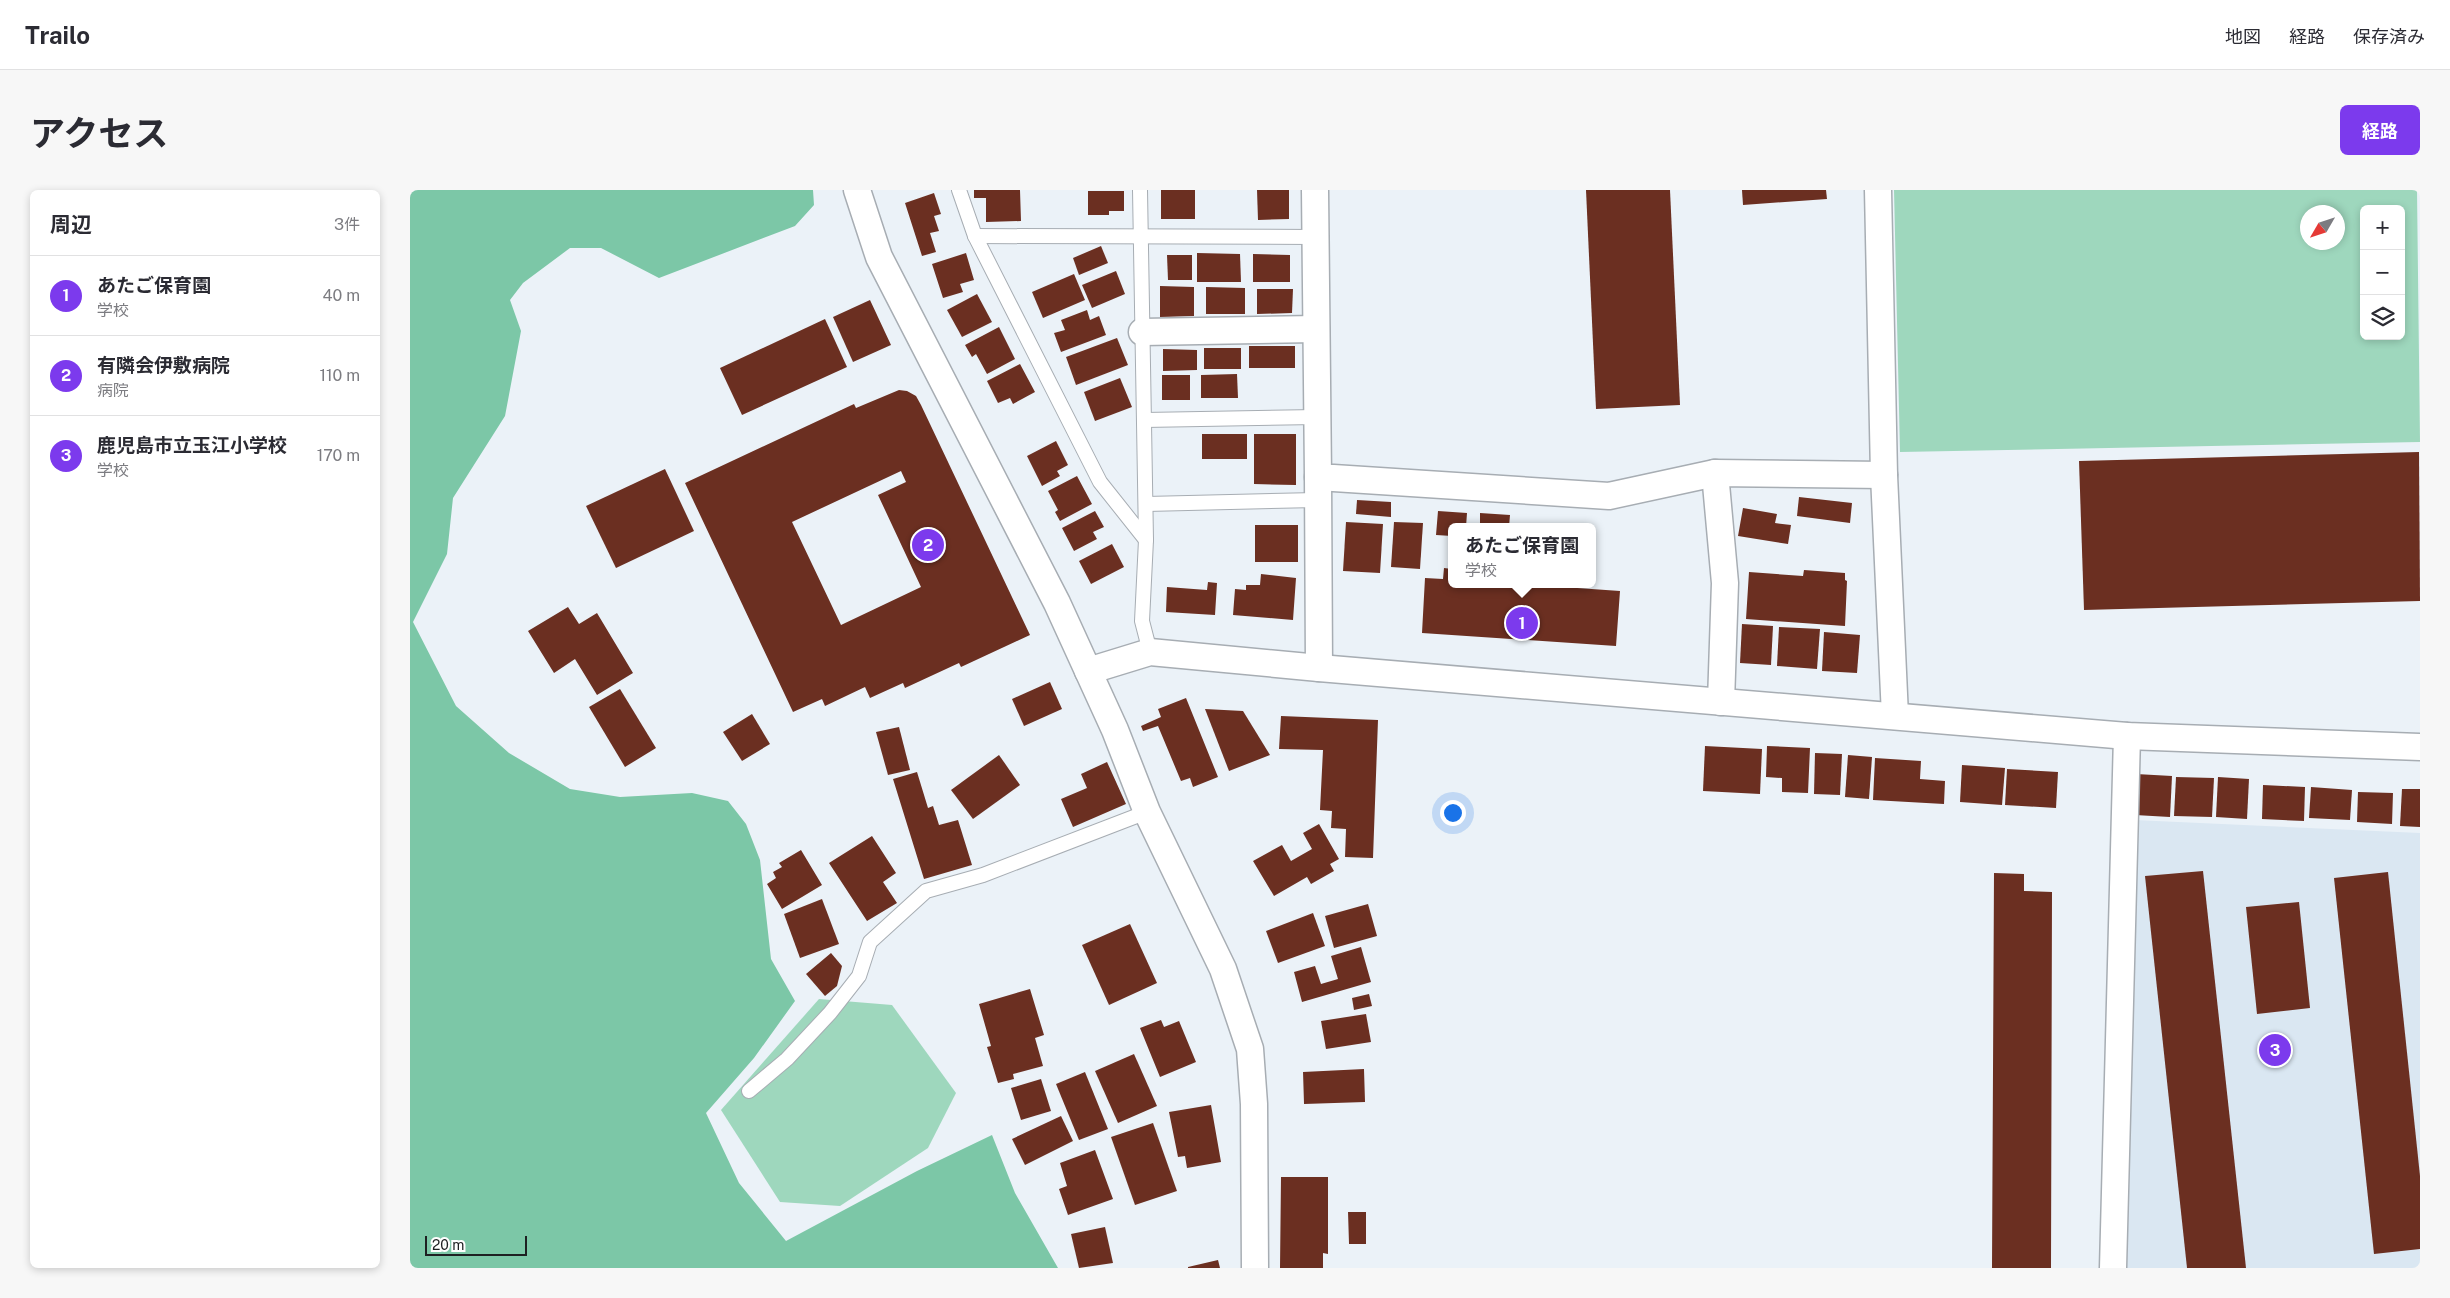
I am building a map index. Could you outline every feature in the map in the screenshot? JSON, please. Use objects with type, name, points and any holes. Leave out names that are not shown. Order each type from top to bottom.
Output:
[{"type":"street","points":[[857,190],[879,257],[1057,603],[1115,730],[1147,812],[1223,969],[1250,1049],[1254,1104],[1255,1268]]},
{"type":"street","points":[[1315,190],[1319,668]]},
{"type":"street","points":[[1878,190],[1884,475],[1895,716]]},
{"type":"street","points":[[1142,332],[1316,329]]},
{"type":"street","points":[[1318,488],[1609,496],[1715,472],[1884,475]]},
{"type":"street","points":[[1715,472],[1725,583],[1721,702]]},
{"type":"street","points":[[1088,671],[1150,652],[2127,736],[2420,747]]},
{"type":"street","points":[[2113,1268],[2127,736]]},
{"type":"lane","points":[[959,190],[974,236],[1100,482],[1146,540]]},
{"type":"lane","points":[[1140,190],[1146,504],[1142,621],[1150,652]]},
{"type":"lane","points":[[974,236],[1315,237]]},
{"type":"lane","points":[[1144,420],[1317,417]]},
{"type":"lane","points":[[1146,504],[1318,488]]},
{"type":"lane","points":[[749,1091],[787,1059],[830,1013],[859,976],[870,942],[926,891],[982,875],[1147,812]]},
{"type":"shaded area","points":[[2134,820],[2420,833],[2420,1268],[2126,1268]]},
{"type":"green space","points":[[410,190],[813,190],[814,205],[795,226],[659,278],[601,248],[570,248],[523,283],[510,300],[521,331],[505,416],[453,498],[447,554],[413,622],[456,706],[509,753],[570,789],[620,797],[692,793],[728,801],[746,824],[760,860],[771,959],[795,1001],[754,1058],[706,1113],[739,1183],[786,1241],[917,1171],[992,1135],[1015,1193],[1058,1268],[410,1268]]},
{"type":"green space","points":[[1894,190],[2417,190],[2420,442],[1900,452]]},
{"type":"green space","points":[[819,999],[892,1005],[956,1093],[928,1148],[840,1206],[780,1202],[721,1110]]},
{"type":"building","points":[[974,190],[1020,190],[1021,221],[986,222],[986,198],[974,198]]},
{"type":"building","points":[[1161,190],[1195,190],[1195,219],[1161,219]]},
{"type":"building","points":[[1257,190],[1289,190],[1289,219],[1258,220]]},
{"type":"building","points":[[1586,190],[1670,190],[1680,405],[1596,409]]},
{"type":"building","points":[[1742,190],[1826,190],[1827,199],[1743,205]]},
{"type":"building","points":[[1088,191],[1124,191],[1124,211],[1109,211],[1109,215],[1088,215]]},
{"type":"building","points":[[934,193],[941,214],[934,216],[939,231],[930,233],[936,252],[922,256],[905,203]]},
{"type":"building","points":[[1101,246],[1108,263],[1079,275],[1073,258]]},
{"type":"building","points":[[966,253],[974,280],[960,284],[963,292],[943,298],[932,264]]},
{"type":"building","points":[[1197,253],[1240,254],[1241,282],[1197,282]]},
{"type":"building","points":[[1253,254],[1290,255],[1290,282],[1253,282]]},
{"type":"building","points":[[1167,255],[1192,255],[1192,280],[1168,280]]},
{"type":"building","points":[[1116,271],[1125,294],[1092,308],[1082,285]]},
{"type":"building","points":[[1074,274],[1085,300],[1043,318],[1032,292]]},
{"type":"building","points":[[1160,286],[1194,287],[1194,316],[1160,317]]},
{"type":"building","points":[[1206,287],[1245,288],[1245,314],[1206,314]]},
{"type":"building","points":[[1257,289],[1293,289],[1292,313],[1257,314]]},
{"type":"building","points":[[977,294],[992,322],[962,337],[947,310]]},
{"type":"building","points":[[870,300],[891,345],[853,362],[833,317]]},
{"type":"building","points":[[1087,310],[1090,320],[1099,316],[1106,335],[1061,352],[1054,333],[1065,330],[1061,320]]},
{"type":"building","points":[[825,319],[847,367],[742,415],[720,368]]},
{"type":"building","points":[[999,327],[1015,359],[987,374],[976,354],[972,357],[965,345]]},
{"type":"building","points":[[1117,338],[1128,365],[1076,385],[1066,357]]},
{"type":"building","points":[[1249,346],[1295,346],[1295,368],[1249,368]]},
{"type":"building","points":[[1204,348],[1241,348],[1241,369],[1204,369]]},
{"type":"building","points":[[1163,349],[1197,350],[1197,370],[1163,371]]},
{"type":"building","points":[[1020,364],[1035,392],[1013,404],[1010,398],[998,403],[987,381]]},
{"type":"building","points":[[1237,374],[1238,398],[1201,398],[1201,375]]},
{"type":"building","points":[[1162,375],[1190,375],[1190,400],[1162,400]]},
{"type":"building","points":[[1120,378],[1132,407],[1095,421],[1084,392]]},
{"type":"building","points":[[899,390],[907,391],[916,396],[1030,635],[961,667],[959,663],[905,688],[903,683],[870,698],[865,687],[825,706],[822,699],[793,712],[685,483],[854,404],[856,408]],"holes":[[[901,471],[906,482],[878,495],[921,587],[841,625],[792,522]]]},
{"type":"building","points":[[1202,434],[1247,434],[1247,459],[1202,459]]},
{"type":"building","points":[[1254,434],[1296,434],[1296,485],[1254,484]]},
{"type":"building","points":[[1056,441],[1068,465],[1057,471],[1060,476],[1042,486],[1027,456]]},
{"type":"building","points":[[2419,452],[2420,601],[2084,610],[2079,461]]},
{"type":"building","points":[[665,469],[694,531],[616,568],[586,506]]},
{"type":"building","points":[[1077,476],[1092,504],[1060,521],[1055,512],[1058,510],[1048,491]]},
{"type":"building","points":[[1799,497],[1852,503],[1850,523],[1797,516]]},
{"type":"building","points":[[1357,500],[1391,502],[1391,517],[1356,514]]},
{"type":"building","points":[[1743,508],[1777,514],[1775,523],[1791,525],[1788,544],[1738,536]]},
{"type":"building","points":[[1095,511],[1104,527],[1093,532],[1097,539],[1074,551],[1062,528]]},
{"type":"building","points":[[1438,511],[1467,513],[1466,523],[1448,523],[1448,536],[1436,535]]},
{"type":"building","points":[[1480,513],[1510,515],[1509,523],[1480,523]]},
{"type":"building","points":[[1346,522],[1383,524],[1380,573],[1343,571]]},
{"type":"building","points":[[1394,522],[1423,523],[1420,569],[1391,567]]},
{"type":"building","points":[[1255,525],[1298,525],[1298,562],[1255,562]]},
{"type":"building","points":[[1112,544],[1124,567],[1091,584],[1079,561]]},
{"type":"building","points":[[1444,568],[1448,568],[1448,588],[1577,588],[1620,591],[1616,646],[1422,633],[1425,578],[1443,579]]},
{"type":"building","points":[[1804,570],[1845,573],[1845,580],[1847,581],[1845,626],[1746,619],[1749,572],[1803,576]]},
{"type":"building","points":[[1261,574],[1296,578],[1293,620],[1233,615],[1235,589],[1246,590],[1246,585],[1260,585]]},
{"type":"building","points":[[1208,582],[1217,583],[1215,615],[1166,612],[1167,587],[1207,590]]},
{"type":"building","points":[[568,607],[579,624],[597,613],[633,673],[597,695],[575,659],[554,673],[528,631]]},
{"type":"building","points":[[1742,624],[1773,626],[1771,665],[1740,663]]},
{"type":"building","points":[[1779,627],[1820,629],[1817,669],[1777,666]]},
{"type":"building","points":[[1824,632],[1860,635],[1857,673],[1822,671]]},
{"type":"building","points":[[1050,682],[1062,709],[1024,726],[1012,699]]},
{"type":"building","points":[[620,689],[656,748],[625,767],[589,707]]},
{"type":"building","points":[[1186,698],[1218,777],[1193,787],[1190,778],[1181,781],[1158,726],[1143,731],[1141,726],[1161,717],[1158,709]]},
{"type":"building","points":[[1205,709],[1243,711],[1270,755],[1229,771]]},
{"type":"building","points":[[752,714],[770,744],[742,761],[723,732]]},
{"type":"building","points":[[1281,716],[1378,720],[1373,858],[1345,857],[1346,829],[1331,828],[1332,811],[1320,810],[1323,750],[1279,749]]},
{"type":"building","points":[[899,727],[910,770],[888,775],[876,732]]},
{"type":"building","points":[[1705,746],[1762,749],[1760,794],[1703,791]]},
{"type":"building","points":[[1767,746],[1810,748],[1808,793],[1782,792],[1782,778],[1766,777]]},
{"type":"building","points":[[1815,753],[1842,754],[1840,795],[1814,794]]},
{"type":"building","points":[[999,755],[1020,785],[973,819],[951,790]]},
{"type":"building","points":[[1848,755],[1872,757],[1869,799],[1845,797]]},
{"type":"building","points":[[1875,758],[1921,761],[1920,779],[1945,781],[1944,804],[1873,800]]},
{"type":"building","points":[[1107,762],[1126,804],[1073,827],[1061,799],[1087,788],[1081,774]]},
{"type":"building","points":[[1962,765],[2005,768],[2002,805],[1960,802]]},
{"type":"building","points":[[2007,769],[2058,772],[2056,808],[2005,805]]},
{"type":"building","points":[[917,772],[928,808],[933,806],[939,825],[958,820],[972,865],[924,879],[893,779]]},
{"type":"building","points":[[2136,774],[2172,776],[2170,817],[2135,815]]},
{"type":"building","points":[[2176,777],[2214,778],[2212,817],[2174,816]]},
{"type":"building","points":[[2218,777],[2249,779],[2247,819],[2216,817]]},
{"type":"building","points":[[2263,785],[2305,787],[2304,821],[2262,819]]},
{"type":"building","points":[[2311,787],[2352,790],[2350,820],[2309,818]]},
{"type":"building","points":[[2402,789],[2420,789],[2420,827],[2400,826]]},
{"type":"building","points":[[2358,792],[2393,793],[2392,824],[2357,822]]},
{"type":"building","points":[[1319,824],[1339,859],[1330,864],[1334,871],[1311,884],[1307,877],[1274,896],[1253,861],[1282,845],[1291,861],[1312,849],[1303,833]]},
{"type":"building","points":[[872,836],[896,873],[883,882],[897,903],[867,921],[829,863]]},
{"type":"building","points":[[801,850],[822,885],[782,909],[767,884],[776,878],[773,872],[782,867],[779,863]]},
{"type":"building","points":[[2203,871],[2246,1268],[2187,1268],[2145,876]]},
{"type":"building","points":[[2388,872],[2420,1176],[2420,1249],[2374,1254],[2334,878]]},
{"type":"building","points":[[1994,873],[2024,874],[2024,891],[2052,892],[2051,1268],[1992,1268]]},
{"type":"building","points":[[822,899],[839,944],[800,958],[784,914]]},
{"type":"building","points":[[2299,902],[2310,1008],[2257,1014],[2246,907]]},
{"type":"building","points":[[1368,904],[1377,936],[1334,948],[1325,916]]},
{"type":"building","points":[[1313,913],[1325,946],[1278,963],[1266,931]]},
{"type":"building","points":[[1130,924],[1157,983],[1109,1005],[1082,945]]},
{"type":"building","points":[[1361,947],[1371,982],[1302,1002],[1294,972],[1315,966],[1321,984],[1338,979],[1331,956]]},
{"type":"building","points":[[831,953],[842,966],[837,986],[825,996],[806,974]]},
{"type":"building","points":[[1030,989],[1044,1035],[1035,1038],[1043,1066],[1013,1074],[1014,1079],[998,1083],[987,1047],[991,1046],[979,1004]]},
{"type":"building","points":[[1369,994],[1372,1006],[1354,1010],[1352,998]]},
{"type":"building","points":[[1366,1014],[1371,1042],[1326,1049],[1321,1021]]},
{"type":"building","points":[[1161,1020],[1164,1027],[1179,1021],[1196,1062],[1160,1077],[1140,1028]]},
{"type":"building","points":[[1134,1054],[1157,1106],[1118,1123],[1095,1071]]},
{"type":"building","points":[[1364,1069],[1365,1102],[1304,1104],[1303,1072]]},
{"type":"building","points":[[1085,1072],[1108,1129],[1079,1140],[1056,1084]]},
{"type":"building","points":[[1041,1079],[1051,1111],[1021,1120],[1011,1088]]},
{"type":"building","points":[[1211,1105],[1221,1162],[1187,1168],[1185,1156],[1178,1157],[1169,1112]]},
{"type":"building","points":[[1061,1116],[1073,1141],[1025,1165],[1012,1139]]},
{"type":"building","points":[[1153,1123],[1177,1191],[1135,1205],[1111,1137]]},
{"type":"building","points":[[1095,1150],[1113,1199],[1068,1215],[1059,1189],[1067,1186],[1060,1163]]},
{"type":"building","points":[[1281,1177],[1328,1177],[1328,1254],[1323,1253],[1323,1268],[1280,1268]]},
{"type":"building","points":[[1348,1212],[1366,1212],[1366,1244],[1349,1244]]},
{"type":"building","points":[[1105,1227],[1113,1263],[1079,1268],[1071,1234]]},
{"type":"building","points":[[1218,1260],[1220,1268],[1188,1268],[1188,1267]]},
{"type":"place","name":"有隣会伊敷病院","points":[[928,545]]},
{"type":"place","name":"あたご保育園","points":[[1522,623]]},
{"type":"place","name":"鹿児島市立玉江小学校","points":[[2275,1050]]}]
